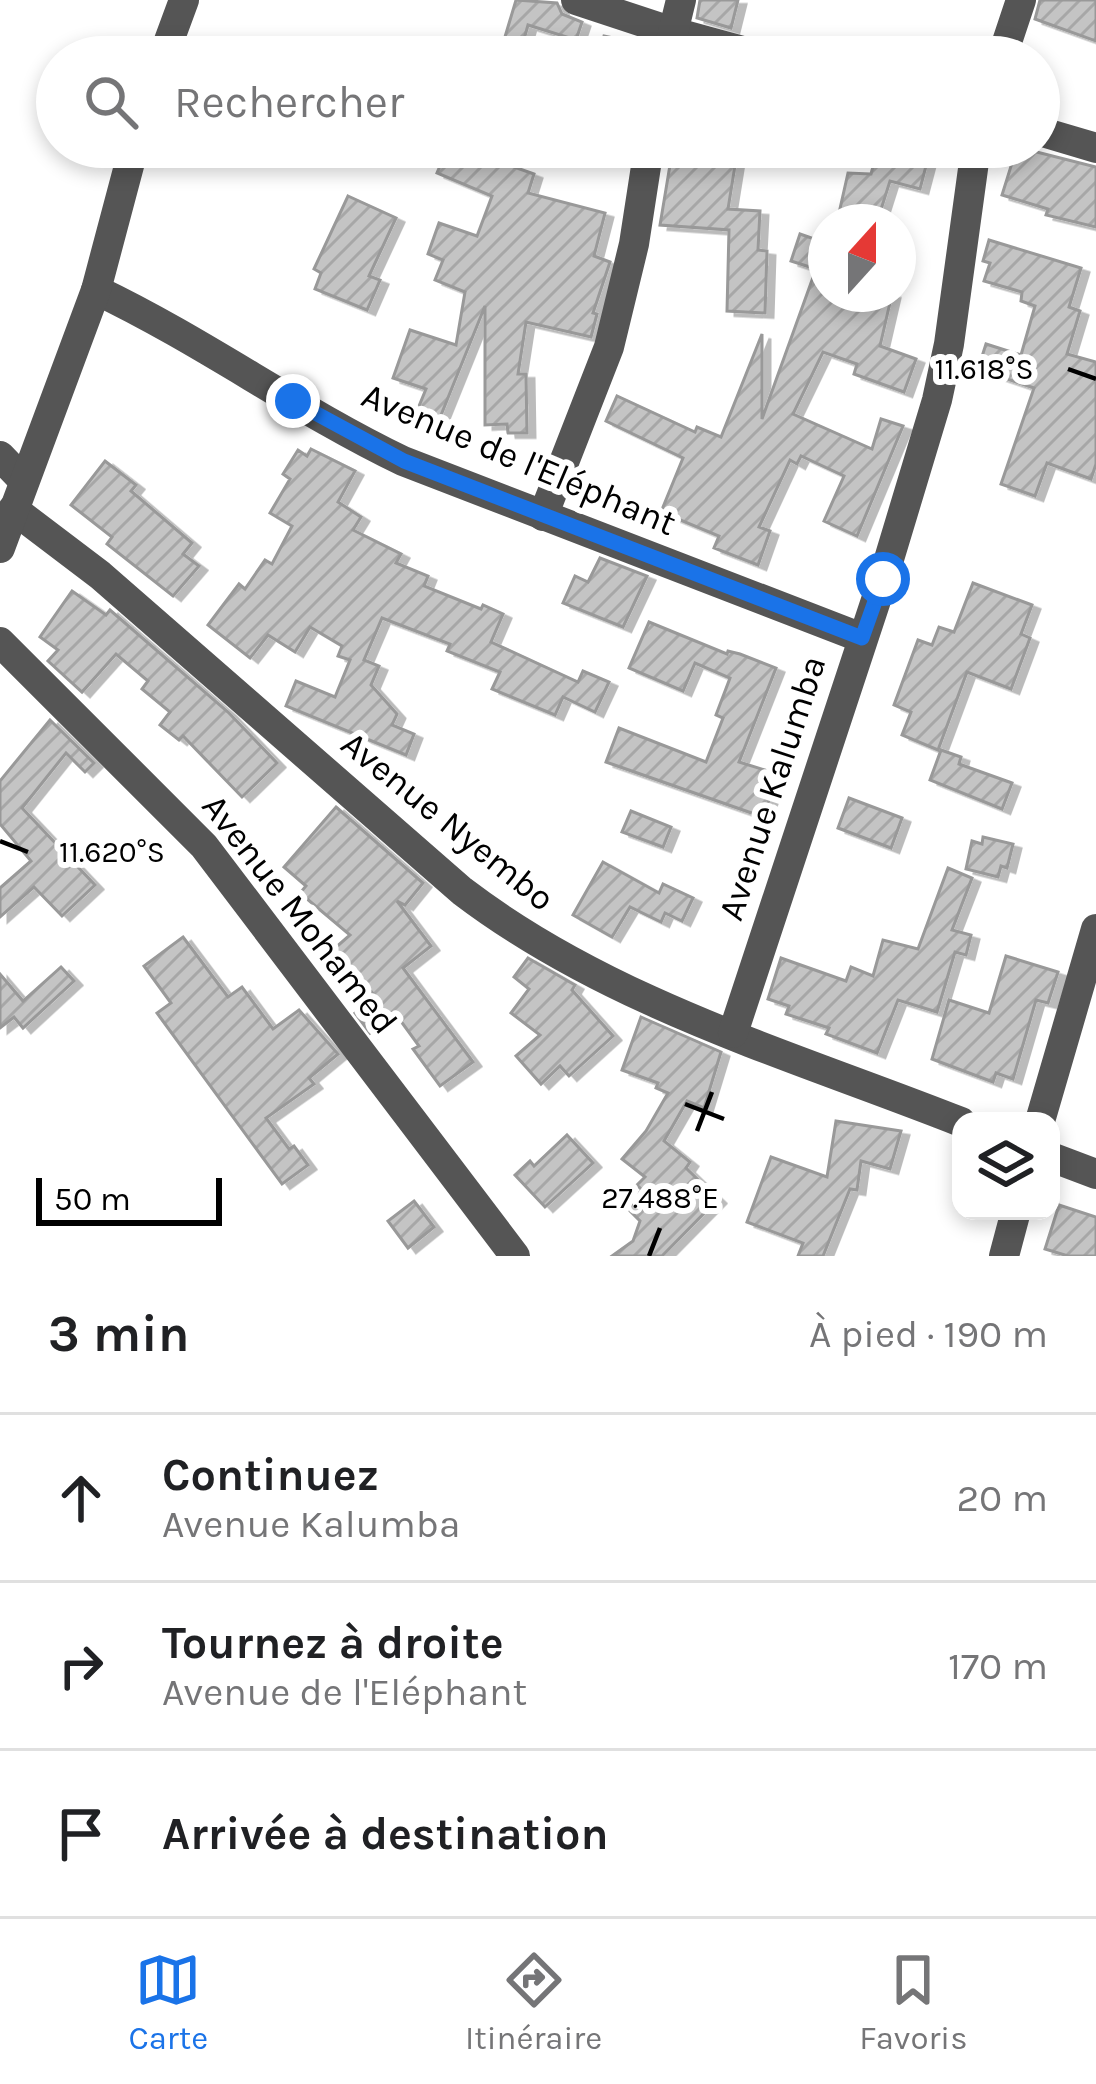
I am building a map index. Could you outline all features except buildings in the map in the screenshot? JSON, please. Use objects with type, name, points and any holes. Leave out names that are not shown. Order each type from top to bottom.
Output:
[{"type":"street","points":[[171,36],[184,0]]},
{"type":"street","points":[[576,0],[651,36]]},
{"type":"street","points":[[672,36],[681,0]]},
{"type":"street","points":[[1009,36],[1022,0]]},
{"type":"street","points":[[1060,137],[1096,148]]},
{"type":"street","points":[[0,548],[96,290],[128,168]]},
{"type":"street","points":[[544,516],[609,347],[634,244],[646,168]]},
{"type":"street","name":"Avenue Kalumba","points":[[734,1034],[943,377],[973,168]]},
{"type":"street","name":"Avenue de l'Eléphant","points":[[96,290],[188,336],[352,436],[544,516],[862,638]]},
{"type":"street","name":"Avenue Nyembo","points":[[0,456],[19,495],[100,575],[502,922],[598,978],[952,1119]]},
{"type":"street","name":"Avenue Mohamed","points":[[0,642],[204,846],[515,1256]]},
{"type":"street","points":[[1043,1112],[1096,929]]},
{"type":"street","points":[[1060,1160],[1096,1174]]},
{"type":"street","points":[[1004,1256],[1014,1220]]},
{"type":"route","points":[[293,401],[404,461],[862,638],[883,579]]}]
